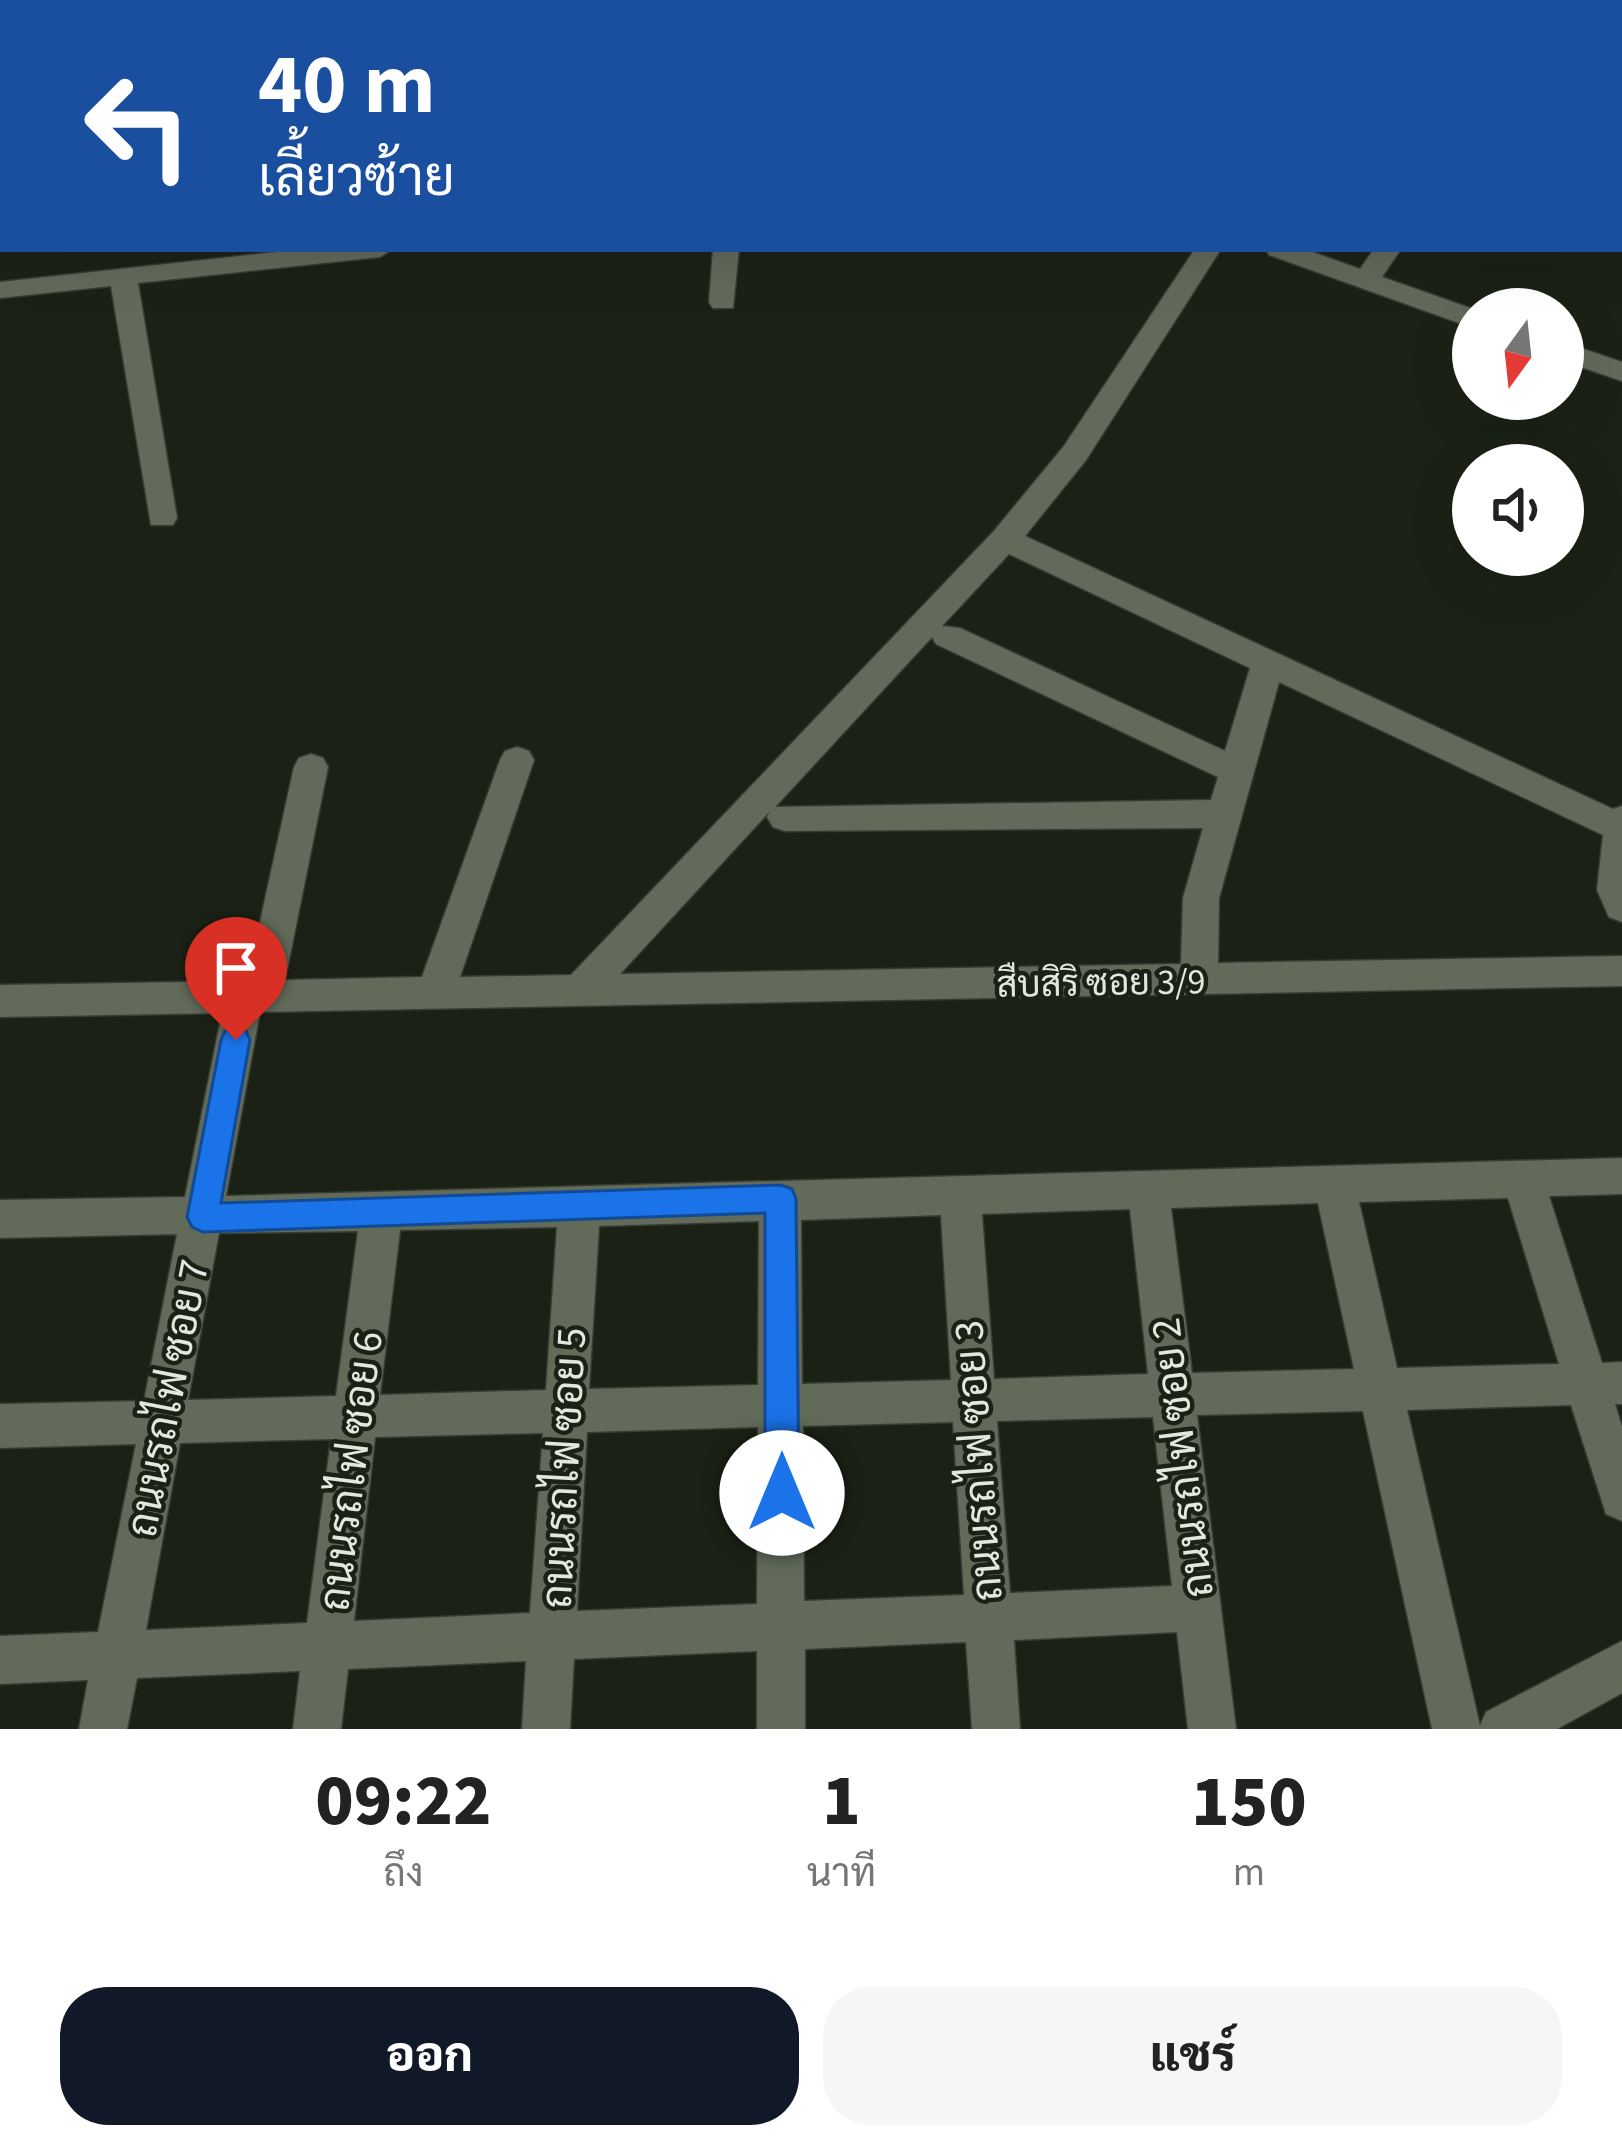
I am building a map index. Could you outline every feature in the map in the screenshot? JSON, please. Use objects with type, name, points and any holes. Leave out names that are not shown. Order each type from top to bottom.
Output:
[{"type":"street","points":[[0,290],[353,252]]},
{"type":"street","points":[[722,302],[726,252]]},
{"type":"street","points":[[579,992],[1005,539],[1075,453],[1206,252]]},
{"type":"street","points":[[1287,252],[1452,311]]},
{"type":"street","points":[[1365,280],[1386,252]]},
{"type":"street","points":[[123,278],[162,518]]},
{"type":"street","points":[[1584,358],[1622,372]]},
{"type":"street","points":[[1005,539],[1620,824],[1615,890],[1622,907]]},
{"type":"street","points":[[947,636],[1234,770]]},
{"type":"street","points":[[1199,980],[1201,898],[1268,661]]},
{"type":"street","points":[[435,993],[517,760]]},
{"type":"street","name":"ถนนรถไฟ ซอย 7","points":[[103,1729],[203,1217],[311,767]]},
{"type":"street","points":[[785,817],[1223,814]]},
{"type":"street","name":"สืบสิริ ซอย 3/9","points":[[0,1001],[1622,971]]},
{"type":"street","points":[[1522,1176],[1605,1383],[1622,1498]]},
{"type":"street","points":[[1,1223],[1622,1176]]},
{"type":"street","points":[[1334,1182],[1456,1729]]},
{"type":"street","name":"ถนนรถไฟ ซอย 2","points":[[1148,1187],[1212,1729]]},
{"type":"street","name":"ถนนรถไฟ ซอย 3","points":[[960,1193],[996,1729]]},
{"type":"street","points":[[781,1199],[781,1729]]},
{"type":"street","name":"ถนนรถไฟ ซอย 5","points":[[546,1729],[579,1208]]},
{"type":"street","name":"ถนนรถไฟ ซอย 6","points":[[317,1729],[381,1213]]},
{"type":"street","points":[[0,1426],[1605,1383]]},
{"type":"street","points":[[0,1660],[1198,1608]]},
{"type":"street","points":[[1503,1729],[1573,1696],[1622,1665]]},
{"type":"route","points":[[236,1040],[203,1217],[781,1199],[782,1493]]}]
